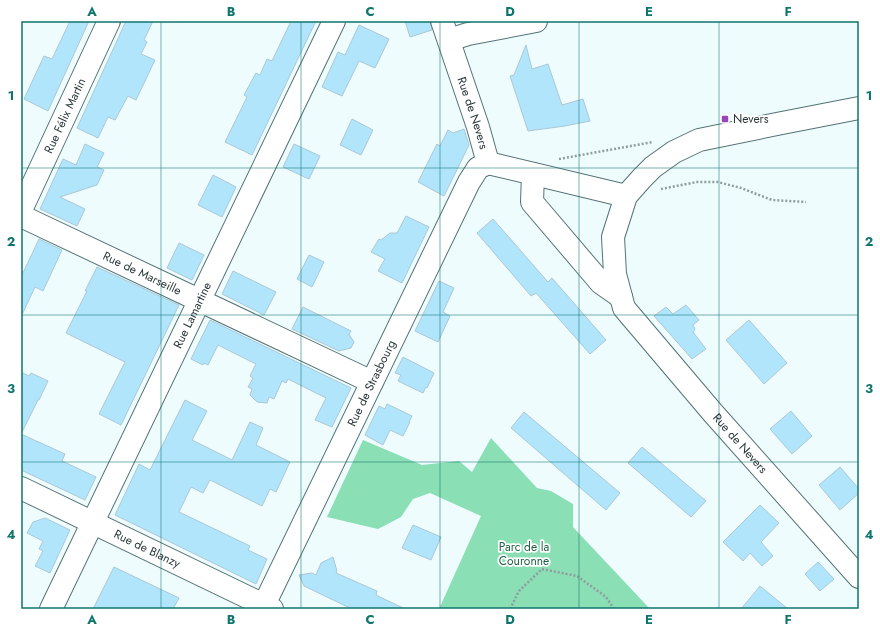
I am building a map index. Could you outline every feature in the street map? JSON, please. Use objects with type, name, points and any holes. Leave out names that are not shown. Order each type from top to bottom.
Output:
[{"type":"street","name":"Rue Félix Martin","points":[[21,210],[109,21]]},
{"type":"street","name":"Rue Lamartine","points":[[51,609],[334,21]]},
{"type":"street","points":[[445,31],[468,34],[536,21]]},
{"type":"street","name":"Rue de Nevers","points":[[445,31],[478,127],[488,163],[626,196]]},
{"type":"street","points":[[623,302],[615,274],[613,237],[626,196],[653,167],[674,152],[699,140],[859,108]]},
{"type":"street","name":"Rue de Strasbourg","points":[[266,608],[372,382],[469,182],[478,168],[488,163]]},
{"type":"street","name":"Rue de Nevers","points":[[532,174],[532,202],[601,283],[623,302],[713,413],[859,577]]},
{"type":"street","name":"Rue de Marseille","points":[[21,216],[372,382]]},
{"type":"street","name":"Rue de Blanzy","points":[[21,488],[266,608]]},
{"type":"path","points":[[557,159],[651,142],[659,142]]},
{"type":"path","points":[[654,190],[697,182],[718,182],[741,188],[772,200],[806,202]]},
{"type":"path","points":[[510,609],[519,591],[542,569],[577,576],[606,597],[614,609]]},
{"type":"green space","name":"Parc de la Couronne","points":[[491,438],[537,488],[551,491],[573,504],[573,527],[650,609],[439,609],[481,516],[430,493],[413,499],[401,517],[378,529],[327,517],[363,440],[422,465],[459,461],[472,472]]},
{"type":"building","points":[[70,21],[89,21],[48,111],[24,99],[44,56],[52,59]]},
{"type":"building","points":[[126,21],[153,21],[144,40],[147,42],[141,54],[155,60],[136,100],[128,96],[115,120],[108,117],[98,138],[77,128]]},
{"type":"building","points":[[291,21],[316,21],[252,155],[225,142],[247,97],[244,95],[256,73],[260,75],[267,59],[272,61]]},
{"type":"building","points":[[405,21],[430,21],[432,30],[410,37]]},
{"type":"building","points":[[359,25],[389,39],[375,68],[359,61],[342,96],[322,87],[338,52],[345,55]]},
{"type":"building","points":[[526,45],[532,69],[548,64],[562,105],[583,99],[590,121],[528,131],[510,76],[514,75]]},
{"type":"building","points":[[352,119],[373,130],[361,155],[340,145]]},
{"type":"building","points":[[464,129],[469,145],[444,196],[418,182],[437,144],[440,146],[448,130],[453,133]]},
{"type":"building","points":[[85,144],[104,153],[97,167],[104,170],[97,185],[60,197],[85,209],[77,226],[40,209],[63,159],[76,165]]},
{"type":"building","points":[[294,144],[320,156],[309,179],[283,167]]},
{"type":"building","points":[[213,175],[236,187],[222,217],[198,205]]},
{"type":"building","points":[[406,216],[429,227],[402,283],[378,271],[385,259],[371,252],[379,239],[381,240],[390,233],[397,233]]},
{"type":"building","points":[[493,219],[548,282],[552,278],[606,340],[590,354],[536,293],[531,296],[477,233]]},
{"type":"building","points":[[39,239],[62,250],[43,291],[35,287],[21,317],[21,277]]},
{"type":"building","points":[[179,243],[204,255],[192,280],[167,268]]},
{"type":"building","points":[[309,255],[324,262],[312,287],[297,279]]},
{"type":"building","points":[[97,267],[179,305],[121,425],[99,414],[125,362],[66,333]]},
{"type":"building","points":[[233,271],[276,292],[264,315],[222,294]]},
{"type":"building","points":[[439,281],[454,288],[443,312],[450,316],[438,342],[415,331]]},
{"type":"building","points":[[686,305],[699,320],[693,325],[695,329],[693,332],[706,349],[692,359],[654,316],[666,307],[673,314]]},
{"type":"building","points":[[303,307],[351,331],[349,334],[354,342],[351,348],[339,351],[292,329]]},
{"type":"building","points":[[210,320],[351,388],[332,427],[315,420],[326,398],[288,379],[286,383],[282,381],[274,399],[269,397],[267,403],[257,402],[250,395],[252,389],[248,387],[253,378],[250,376],[256,364],[218,345],[208,365],[204,363],[203,365],[191,359]]},
{"type":"building","points":[[749,320],[787,363],[764,384],[726,340]]},
{"type":"building","points":[[403,357],[434,373],[423,393],[398,381],[401,375],[395,373]]},
{"type":"building","points":[[21,372],[29,376],[31,373],[48,381],[21,434]]},
{"type":"building","points":[[185,400],[207,411],[192,440],[232,460],[250,422],[263,428],[256,445],[290,462],[276,492],[270,489],[262,506],[210,480],[203,493],[191,487],[179,512],[250,546],[248,550],[267,559],[256,584],[115,515],[139,464],[150,470]]},
{"type":"building","points":[[387,404],[412,416],[403,436],[390,430],[383,445],[365,435],[379,406],[385,409]]},
{"type":"building","points":[[791,411],[812,436],[792,454],[770,429]]},
{"type":"building","points":[[524,412],[620,493],[606,510],[511,428]]},
{"type":"building","points":[[21,434],[65,454],[62,461],[96,477],[85,500],[21,470]]},
{"type":"building","points":[[642,447],[706,501],[691,517],[628,463]]},
{"type":"building","points":[[840,467],[859,489],[859,493],[840,510],[819,485]]},
{"type":"building","points":[[760,505],[779,523],[761,542],[773,556],[762,566],[750,553],[743,561],[723,542]]},
{"type":"building","points":[[45,518],[70,530],[50,573],[35,566],[43,551],[39,549],[43,541],[27,533],[33,522]]},
{"type":"building","points":[[413,525],[441,537],[431,560],[402,548]]},
{"type":"building","points":[[333,557],[337,571],[336,573],[377,591],[376,595],[405,609],[352,609],[304,586],[299,575],[312,573],[316,575],[321,563]]},
{"type":"building","points":[[818,562],[834,579],[820,591],[805,574]]},
{"type":"building","points":[[114,567],[179,598],[173,609],[93,609]]},
{"type":"building","points":[[760,586],[788,609],[741,609]]},
{"type":"place","name":"Nevers","points":[[725,119]]}]
